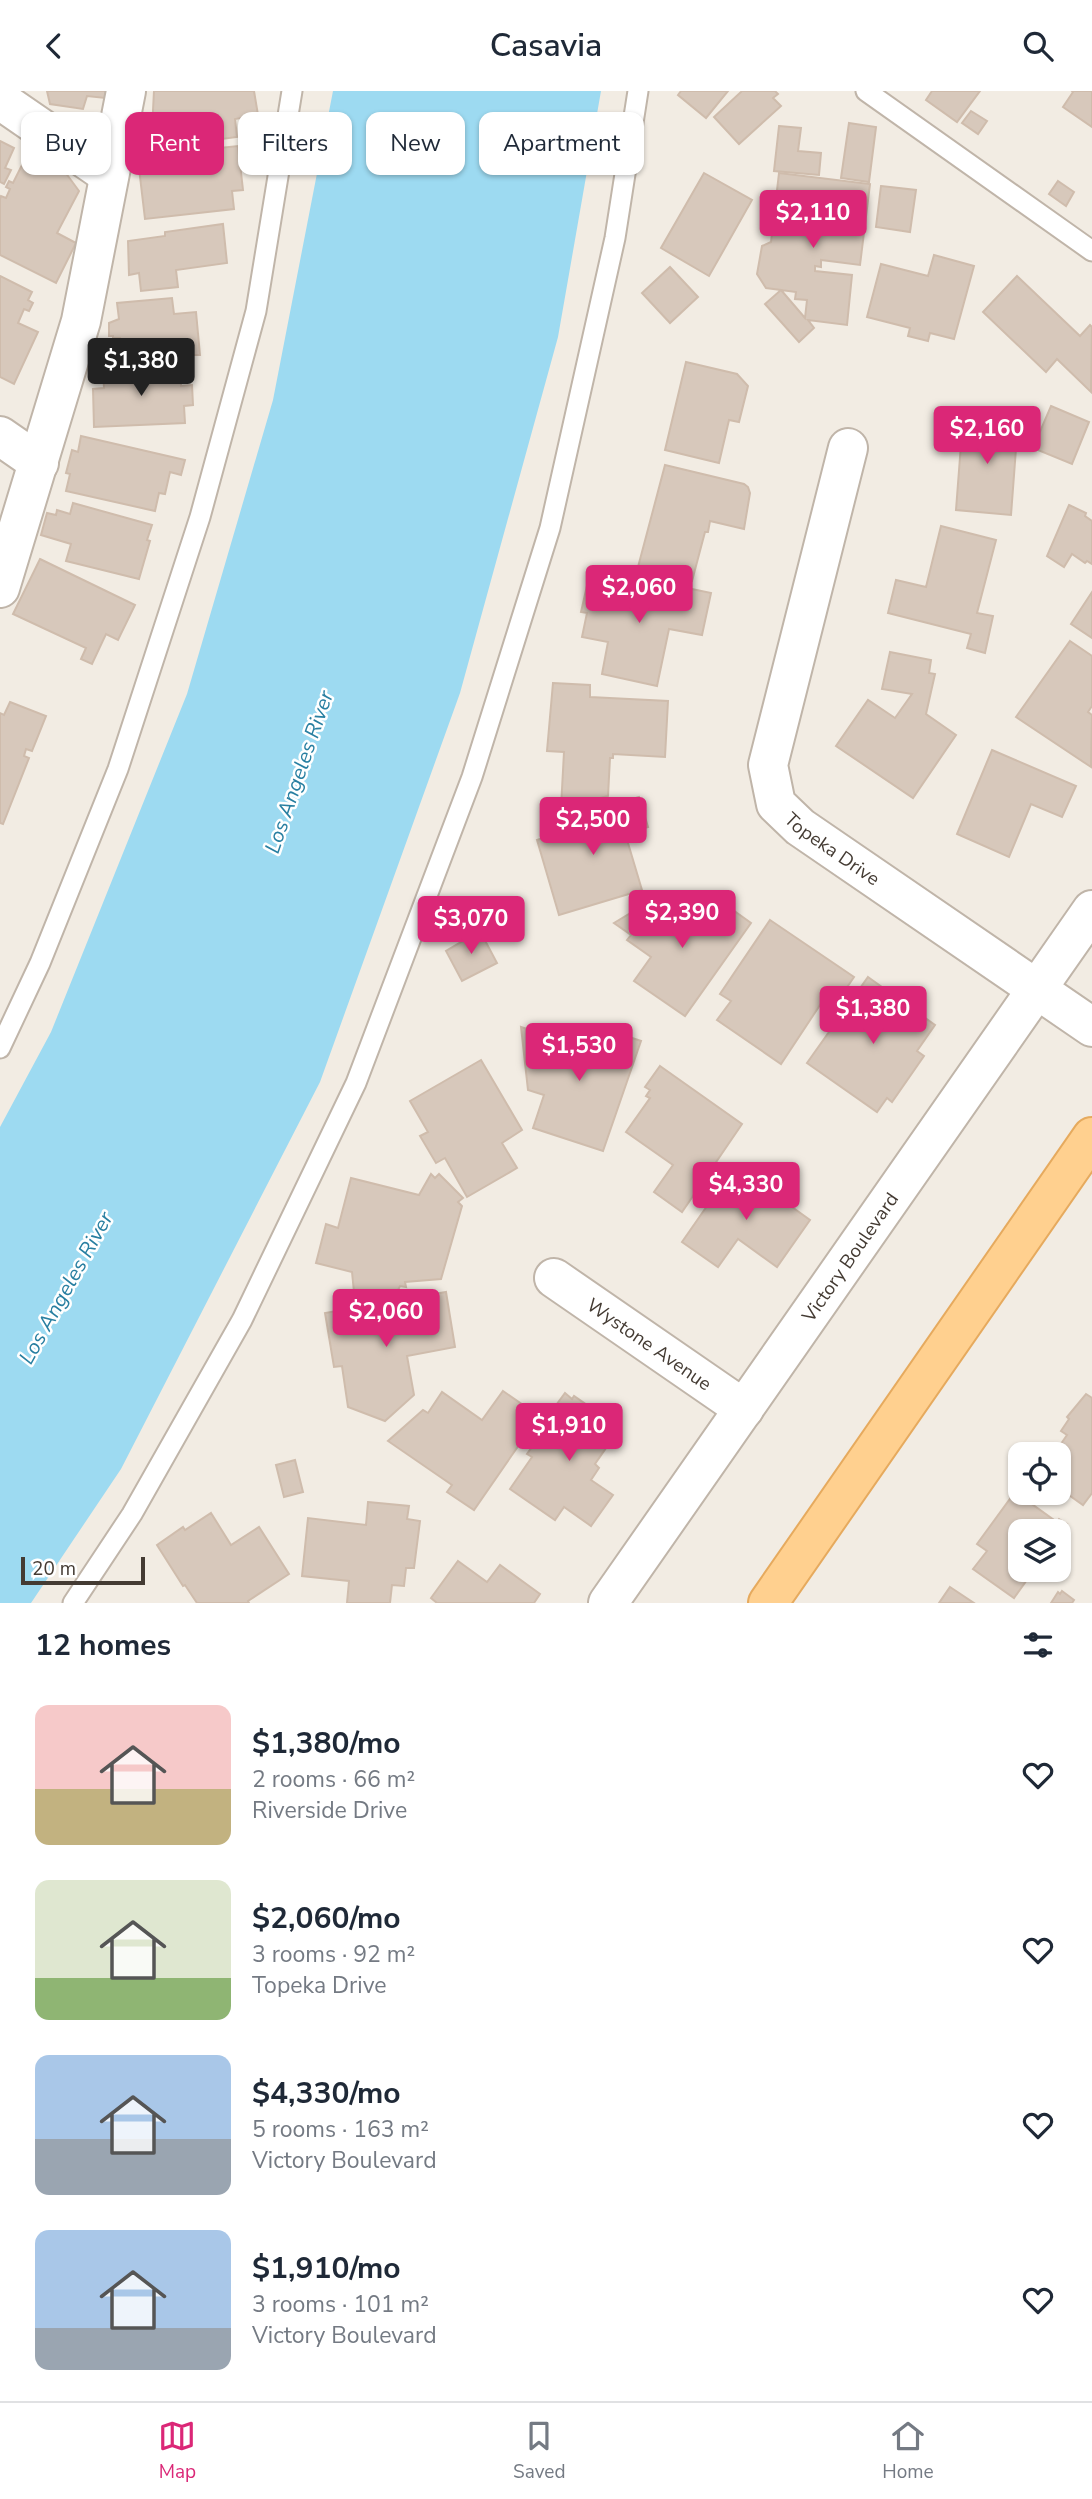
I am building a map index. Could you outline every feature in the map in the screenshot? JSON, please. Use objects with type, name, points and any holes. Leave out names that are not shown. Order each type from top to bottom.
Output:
[{"type":"main road","points":[[768,1603],[1092,1137]]},
{"type":"street","points":[[111,164],[126,91]]},
{"type":"street","points":[[0,100],[21,114]]},
{"type":"street","points":[[0,588],[81,321],[109,175]]},
{"type":"street","points":[[0,436],[39,463]]},
{"type":"street","name":"Topeka Drive","points":[[848,448],[768,765],[776,804],[800,827],[1092,1027]]},
{"type":"street","name":"Victory Boulevard","points":[[608,1603],[1092,911]]},
{"type":"street","name":"Wystone Avenue","points":[[554,1278],[744,1409]]},
{"type":"lane","points":[[0,1048],[40,963],[118,769],[200,517],[256,311],[292,91]]},
{"type":"lane","points":[[74,1603],[132,1514],[254,1295],[356,1083],[472,777],[550,528],[615,238],[638,91]]},
{"type":"lane","points":[[866,91],[1092,251]]},
{"type":"water","name":"Los Angeles River","points":[[333,91],[601,91],[597,112],[479,112],[479,175],[586,175],[558,337],[460,693],[320,1082],[121,1469],[31,1603],[0,1603],[0,1127],[51,1032],[187,694],[273,400],[317,175],[352,175],[352,112],[329,112]]},
{"type":"building","points":[[47,91],[106,91],[105,98],[87,96],[83,109],[50,104]]},
{"type":"building","points":[[154,91],[254,91],[258,112],[238,112],[238,118],[235,119],[237,137],[224,139],[224,112],[153,112]]},
{"type":"building","points":[[681,91],[728,91],[706,118],[678,95]]},
{"type":"building","points":[[742,91],[775,91],[778,94],[773,98],[781,106],[739,144],[714,117]]},
{"type":"building","points":[[932,91],[980,91],[957,122],[926,100]]},
{"type":"building","points":[[1072,91],[1092,91],[1092,127],[1063,107]]},
{"type":"building","points":[[971,111],[987,121],[978,134],[962,123]]},
{"type":"building","points":[[849,123],[876,127],[869,182],[841,178]]},
{"type":"building","points":[[779,126],[801,128],[798,151],[821,153],[819,175],[774,171]]},
{"type":"building","points":[[0,141],[14,148],[5,168],[11,170],[4,184],[0,182]]},
{"type":"building","points":[[238,146],[238,175],[241,175],[243,190],[232,191],[234,209],[145,219],[140,175],[224,175],[224,147]]},
{"type":"building","points":[[21,167],[21,175],[67,175],[79,191],[57,233],[76,243],[56,283],[0,255],[0,199],[1,196],[6,198],[10,189],[6,187],[9,181],[13,183]]},
{"type":"building","points":[[704,173],[752,200],[709,276],[661,248]]},
{"type":"building","points":[[779,173],[870,184],[860,265],[821,260],[821,267],[815,266],[815,271],[852,275],[847,325],[808,320],[814,328],[799,342],[765,304],[781,290],[766,288],[757,274],[762,246],[771,242]],"holes":[[[781,290],[796,292],[795,299],[807,300],[805,318]]]},
{"type":"building","points":[[1058,181],[1074,192],[1066,206],[1049,194]]},
{"type":"building","points":[[881,186],[916,190],[910,232],[876,227]]},
{"type":"building","points":[[223,224],[227,263],[176,270],[178,287],[141,291],[139,273],[129,275],[128,241],[165,236],[165,232]]},
{"type":"building","points":[[934,255],[974,266],[954,339],[930,333],[928,341],[908,336],[910,328],[867,317],[881,264],[928,276]]},
{"type":"building","points":[[670,267],[698,297],[670,323],[642,293]]},
{"type":"building","points":[[0,276],[32,292],[28,300],[33,303],[29,311],[24,309],[18,323],[38,332],[14,384],[0,377]]},
{"type":"building","points":[[1017,276],[1080,336],[1090,325],[1092,327],[1091,392],[1057,359],[1046,372],[983,312]]},
{"type":"building","points":[[172,298],[174,314],[196,312],[200,355],[190,355],[190,351],[121,357],[120,338],[109,336],[109,323],[119,319],[117,303]]},
{"type":"building","points":[[686,362],[737,374],[748,386],[739,422],[729,420],[719,463],[665,450]]},
{"type":"building","points":[[180,367],[181,386],[192,385],[193,405],[184,406],[185,423],[94,427],[93,389],[104,388],[103,370]]},
{"type":"building","points":[[1051,406],[1089,422],[1072,464],[1033,448]]},
{"type":"building","points":[[963,418],[1018,422],[1011,515],[956,510]]},
{"type":"building","points":[[81,436],[185,460],[181,475],[170,472],[165,494],[159,493],[155,511],[66,491],[70,474],[66,473],[72,450],[78,452]]},
{"type":"building","points":[[665,465],[744,484],[750,493],[744,529],[710,521],[692,581],[638,567]]},
{"type":"building","points":[[73,503],[152,525],[139,579],[66,561],[71,544],[41,535],[47,513],[56,515],[57,510],[70,514]]},
{"type":"building","points":[[1069,505],[1086,513],[1085,516],[1092,521],[1092,564],[1087,561],[1085,563],[1072,554],[1064,567],[1047,556]]},
{"type":"building","points":[[941,526],[996,540],[977,613],[993,616],[985,653],[967,648],[971,634],[888,613],[896,580],[926,587]]},
{"type":"building","points":[[40,559],[135,605],[118,640],[106,634],[92,664],[81,659],[86,648],[13,614]]},
{"type":"building","points":[[589,577],[685,598],[687,588],[711,593],[702,635],[669,629],[657,686],[602,674],[608,642],[582,637],[587,613],[581,612]]},
{"type":"building","points":[[1092,592],[1092,638],[1071,624]]},
{"type":"building","points":[[1070,641],[1092,656],[1092,706],[1088,712],[1092,715],[1091,767],[1016,717]]},
{"type":"building","points":[[890,652],[931,660],[929,673],[935,674],[926,714],[956,735],[913,798],[836,746],[868,700],[895,718],[912,694],[882,689]]},
{"type":"building","points":[[553,683],[590,685],[590,697],[668,701],[665,757],[613,754],[613,758],[610,758],[608,796],[561,808],[564,752],[547,751]]},
{"type":"building","points":[[10,702],[46,716],[32,751],[26,749],[24,756],[29,758],[3,824],[0,823],[0,713],[4,715]]},
{"type":"building","points":[[992,750],[1076,786],[1062,817],[1031,804],[1009,857],[957,834]]},
{"type":"building","points":[[639,797],[648,827],[625,833],[642,890],[559,915],[537,840],[566,831],[563,819]]},
{"type":"building","points":[[659,894],[706,927],[723,903],[751,923],[685,1016],[634,981],[651,957],[627,940],[631,935],[614,923],[634,911],[644,917]]},
{"type":"building","points":[[770,920],[854,977],[832,1009],[822,1002],[781,1064],[717,1020],[731,1001],[720,994]]},
{"type":"building","points":[[480,931],[497,963],[462,981],[446,951]]},
{"type":"building","points":[[868,977],[935,1025],[917,1051],[924,1056],[892,1102],[887,1098],[877,1112],[807,1063]]},
{"type":"building","points":[[596,1026],[641,1041],[603,1151],[533,1128],[544,1095],[528,1090],[521,1027],[588,1049]]},
{"type":"building","points":[[481,1060],[522,1130],[502,1143],[517,1168],[467,1197],[445,1158],[436,1163],[420,1136],[428,1132],[410,1101]]},
{"type":"building","points":[[660,1066],[742,1124],[682,1212],[654,1192],[673,1165],[626,1132],[650,1098],[646,1096],[650,1090],[645,1087]]},
{"type":"building","points":[[735,1166],[810,1220],[777,1267],[738,1239],[718,1267],[682,1242]]},
{"type":"building","points":[[431,1174],[435,1178],[439,1174],[463,1198],[458,1202],[462,1206],[441,1279],[405,1282],[406,1287],[400,1286],[395,1296],[355,1302],[352,1272],[316,1263],[326,1224],[338,1228],[351,1178],[419,1195]]},
{"type":"building","points":[[446,1292],[455,1347],[407,1356],[414,1395],[385,1421],[348,1407],[342,1366],[334,1367],[325,1313]]},
{"type":"building","points":[[503,1391],[539,1416],[474,1510],[447,1492],[452,1485],[388,1441],[423,1410],[428,1413],[442,1392],[482,1420]]},
{"type":"building","points":[[565,1393],[572,1399],[574,1396],[620,1428],[595,1464],[599,1468],[591,1480],[613,1495],[591,1526],[564,1507],[555,1520],[510,1489],[532,1457],[527,1454],[535,1443],[539,1446],[559,1418],[551,1412]]},
{"type":"building","points":[[1086,1394],[1092,1398],[1092,1493],[1083,1505],[1071,1496],[1071,1442],[1062,1442],[1067,1435],[1061,1431],[1069,1419],[1067,1417]]},
{"type":"building","points":[[295,1460],[303,1492],[284,1497],[276,1465]]},
{"type":"building","points":[[368,1502],[409,1506],[407,1519],[420,1521],[414,1568],[406,1568],[404,1586],[392,1585],[390,1603],[347,1603],[349,1581],[302,1576],[308,1518],[366,1525]]},
{"type":"building","points":[[1008,1502],[1008,1505],[1033,1505],[1053,1519],[1008,1519],[1008,1582],[1025,1582],[1014,1598],[973,1569],[987,1551],[977,1544]]},
{"type":"building","points":[[211,1513],[231,1545],[259,1527],[289,1574],[248,1601],[249,1603],[197,1603],[157,1545],[183,1527],[185,1530]]},
{"type":"building","points":[[458,1561],[487,1582],[500,1565],[540,1594],[534,1603],[437,1603],[431,1598]]},
{"type":"building","points":[[950,1587],[974,1603],[939,1603]]},
{"type":"building","points":[[1062,1591],[1074,1600],[1072,1603],[1051,1603],[1058,1592],[1060,1594]]}]
